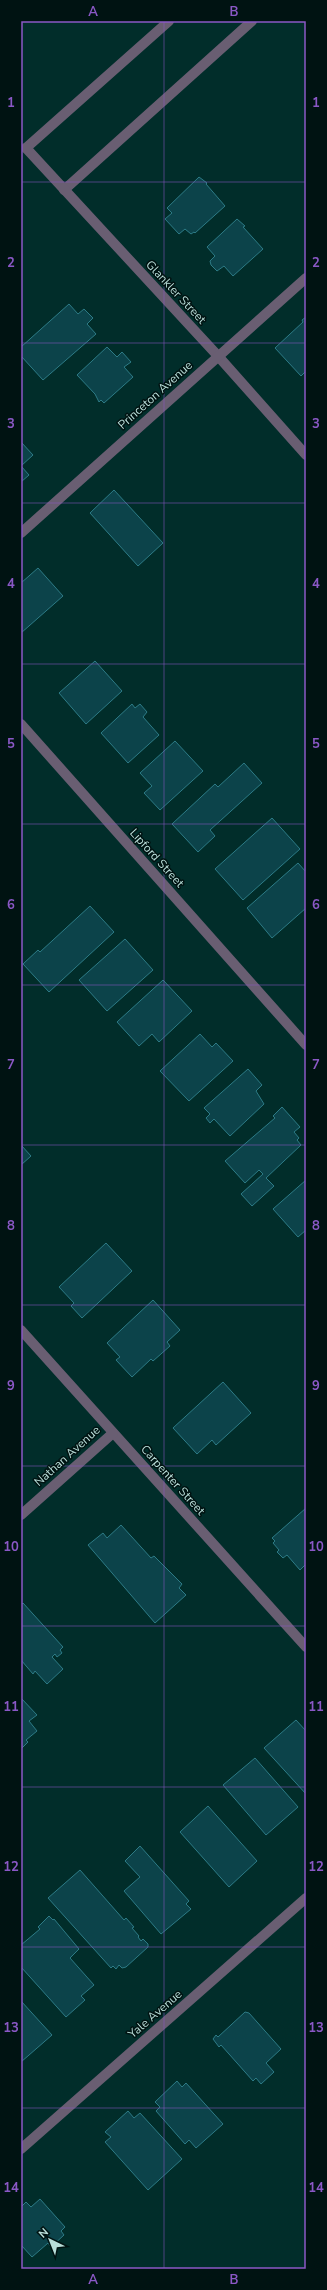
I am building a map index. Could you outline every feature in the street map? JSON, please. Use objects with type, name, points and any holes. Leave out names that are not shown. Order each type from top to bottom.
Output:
[{"type":"street","name":"Glankler Street","points":[[168,21],[26,148],[218,356],[306,455]]},
{"type":"street","points":[[64,190],[252,21]]},
{"type":"street","name":"Princeton Avenue","points":[[21,533],[306,278]]},
{"type":"street","name":"Lipford Street","points":[[21,724],[306,1045]]},
{"type":"street","name":"Carpenter Street","points":[[21,1330],[306,1647]]},
{"type":"street","name":"Nathan Avenue","points":[[21,1515],[113,1433]]},
{"type":"street","name":"Yale Avenue","points":[[21,2149],[306,1898]]},
{"type":"building","points":[[199,177],[207,183],[206,184],[225,206],[195,233],[194,232],[191,234],[185,229],[179,234],[165,219],[172,213],[167,208]]},
{"type":"building","points":[[237,219],[245,226],[243,227],[263,249],[233,276],[224,266],[217,271],[211,265],[210,261],[215,256],[207,247]]},
{"type":"building","points":[[69,304],[78,314],[84,309],[93,318],[87,324],[96,334],[43,380],[21,356],[21,347]]},
{"type":"building","points":[[306,317],[306,371],[301,376],[275,348],[303,322],[302,320]]},
{"type":"building","points":[[107,347],[117,357],[122,352],[131,362],[124,367],[133,377],[104,403],[101,400],[99,402],[95,394],[77,375]]},
{"type":"building","points":[[21,442],[33,455],[21,466]]},
{"type":"building","points":[[21,466],[29,475],[21,482]]},
{"type":"building","points":[[114,490],[163,543],[138,566],[90,513]]},
{"type":"building","points":[[38,568],[63,596],[21,633],[21,583]]},
{"type":"building","points":[[95,661],[122,691],[86,724],[59,693]]},
{"type":"building","points":[[132,704],[135,708],[140,704],[147,712],[143,717],[159,735],[128,763],[101,733]]},
{"type":"building","points":[[175,741],[203,771],[160,810],[144,793],[152,786],[140,773]]},
{"type":"building","points":[[244,763],[262,783],[210,830],[215,836],[198,852],[172,824],[215,784],[218,787]]},
{"type":"building","points":[[272,818],[300,849],[243,900],[215,869]]},
{"type":"building","points":[[298,863],[306,872],[306,908],[272,938],[247,908]]},
{"type":"building","points":[[90,906],[114,932],[49,992],[23,964],[38,950],[40,952]]},
{"type":"building","points":[[125,939],[153,970],[107,1011],[79,980]]},
{"type":"building","points":[[163,980],[192,1011],[159,1042],[152,1034],[139,1046],[117,1022]]},
{"type":"building","points":[[200,1034],[212,1047],[216,1043],[233,1061],[189,1101],[160,1071]]},
{"type":"building","points":[[248,1069],[262,1085],[256,1091],[264,1104],[230,1136],[214,1119],[210,1123],[206,1118],[210,1114],[204,1108]]},
{"type":"building","points":[[282,1107],[300,1127],[294,1132],[299,1138],[297,1140],[301,1145],[266,1178],[274,1186],[252,1206],[241,1194],[263,1174],[259,1170],[245,1183],[225,1161],[275,1118],[273,1116]]},
{"type":"building","points":[[21,1145],[31,1156],[21,1165]]},
{"type":"building","points":[[306,1180],[306,1230],[298,1237],[273,1209]]},
{"type":"building","points":[[106,1243],[132,1271],[82,1318],[71,1306],[74,1303],[59,1287]]},
{"type":"building","points":[[153,1300],[180,1330],[167,1342],[170,1346],[153,1361],[151,1359],[132,1377],[116,1360],[120,1357],[107,1343]]},
{"type":"building","points":[[223,1382],[251,1413],[216,1445],[212,1440],[197,1454],[173,1428]]},
{"type":"building","points":[[306,1508],[306,1564],[300,1570],[287,1555],[283,1558],[277,1552],[279,1550],[273,1543],[275,1541],[272,1538]]},
{"type":"building","points":[[121,1525],[151,1558],[154,1556],[182,1584],[179,1588],[186,1595],[155,1623],[88,1545],[103,1533],[107,1538]]},
{"type":"building","points":[[23,1603],[63,1647],[60,1650],[62,1653],[57,1657],[55,1654],[52,1657],[63,1669],[47,1684],[35,1671],[33,1674],[21,1660],[21,1605]]},
{"type":"building","points":[[21,1698],[37,1715],[29,1721],[37,1731],[26,1740],[28,1742],[21,1749]]},
{"type":"building","points":[[296,1720],[306,1731],[306,1794],[264,1748]]},
{"type":"building","points":[[255,1758],[298,1807],[266,1835],[223,1785]]},
{"type":"building","points":[[208,1806],[257,1861],[229,1887],[180,1832]]},
{"type":"building","points":[[140,1846],[189,1901],[186,1904],[191,1909],[161,1934],[124,1891],[140,1877],[125,1861]]},
{"type":"building","points":[[80,1870],[124,1920],[126,1918],[134,1927],[132,1928],[139,1936],[138,1937],[141,1941],[143,1939],[148,1944],[148,1947],[126,1967],[122,1968],[119,1965],[116,1969],[113,1966],[111,1968],[48,1898]]},
{"type":"building","points":[[49,1916],[53,1920],[54,1919],[79,1949],[70,1958],[94,1985],[81,1996],[85,2000],[66,2017],[21,1967],[21,1945],[40,1929],[38,1927]]},
{"type":"building","points":[[21,2001],[52,2035],[21,2062]]},
{"type":"building","points":[[245,2012],[249,2013],[281,2049],[266,2063],[274,2072],[261,2084],[256,2078],[253,2081],[221,2045],[219,2047],[213,2039],[216,2035],[218,2037]]},
{"type":"building","points":[[177,2081],[182,2087],[186,2083],[223,2124],[196,2148],[189,2140],[185,2144],[156,2111],[160,2107],[155,2102]]},
{"type":"building","points":[[128,2111],[134,2118],[140,2113],[182,2159],[148,2190],[105,2142],[111,2137],[105,2132]]},
{"type":"building","points":[[40,2199],[65,2227],[61,2231],[64,2235],[51,2247],[48,2243],[32,2257],[21,2245],[21,2207],[26,2202],[31,2207]]}]
